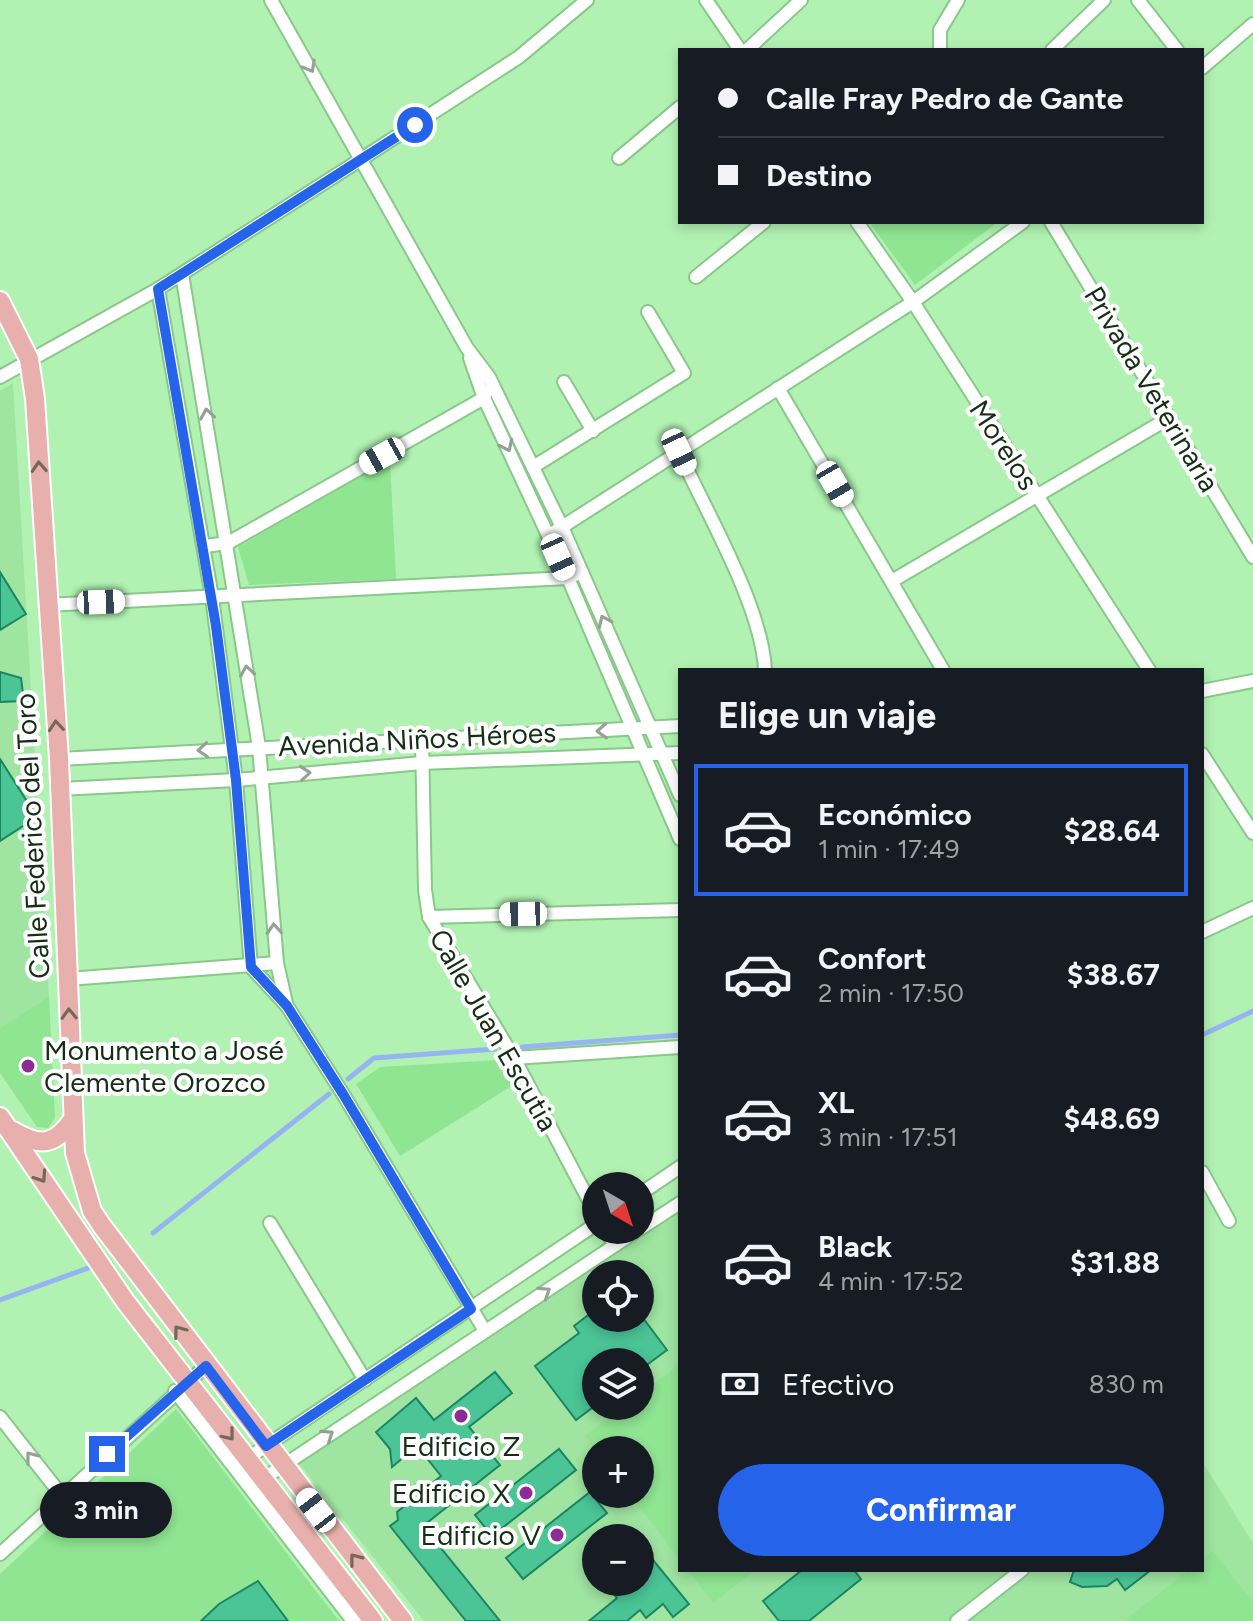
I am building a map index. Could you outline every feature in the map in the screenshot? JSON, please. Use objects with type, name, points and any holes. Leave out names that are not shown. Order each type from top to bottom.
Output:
[{"type":"main road","name":"Calle Federico del Toro","points":[[0,301],[29,359],[35,399],[46,605],[59,759],[75,1153],[83,1186],[102,1226],[266,1446],[403,1621]]},
{"type":"main road","points":[[4,1123],[32,1142],[46,1144],[57,1140],[73,1119]]},
{"type":"main road","points":[[4,1123],[181,1387],[248,1458],[373,1621]]},
{"type":"street","points":[[271,0],[363,158],[467,348],[489,377],[562,527],[653,727],[678,790]]},
{"type":"street","points":[[0,377],[158,289],[363,158],[519,57],[587,0]]},
{"type":"street","points":[[706,0],[739,48]]},
{"type":"street","points":[[749,48],[801,0]]},
{"type":"street","points":[[940,48],[940,30],[958,0]]},
{"type":"street","points":[[1054,48],[1104,0]]},
{"type":"street","points":[[1138,0],[1175,48]]},
{"type":"street","points":[[1204,66],[1253,24]]},
{"type":"street","points":[[619,158],[678,109]]},
{"type":"street","points":[[696,277],[762,224]]},
{"type":"street","name":"Morelos","points":[[858,224],[913,302],[1148,668]]},
{"type":"street","points":[[548,536],[913,302],[1020,224]]},
{"type":"street","name":"Privada Veterinaria","points":[[1052,224],[1253,557]]},
{"type":"street","points":[[182,274],[259,747],[277,963],[287,1006]]},
{"type":"street","points":[[158,289],[205,546],[233,748],[251,967],[287,1006],[485,1331]]},
{"type":"street","points":[[533,467],[684,373],[648,312]]},
{"type":"street","points":[[467,348],[484,398],[568,578],[678,835]]},
{"type":"street","points":[[205,546],[228,543],[484,398],[489,377]]},
{"type":"street","points":[[564,382],[593,431]]},
{"type":"street","points":[[778,388],[942,668]]},
{"type":"street","points":[[892,581],[1169,418]]},
{"type":"street","points":[[679,452],[748,604],[764,668]]},
{"type":"street","points":[[46,605],[568,578],[582,572]]},
{"type":"street","points":[[1208,690],[1253,681]]},
{"type":"street","name":"Avenida Niños Héroes","points":[[59,759],[678,726]]},
{"type":"street","name":"Calle Juan Escutia","points":[[422,740],[429,917],[514,1058],[582,1187]]},
{"type":"street","name":"Avenida Niños Héroes","points":[[60,789],[236,780],[422,763],[678,753]]},
{"type":"street","points":[[1204,757],[1253,833]]},
{"type":"street","points":[[1204,931],[1253,908]]},
{"type":"street","points":[[429,917],[678,910]]},
{"type":"street","points":[[68,979],[277,963]]},
{"type":"street","points":[[514,1058],[678,1047]]},
{"type":"street","points":[[654,1185],[678,1168]]},
{"type":"street","points":[[1204,1176],[1229,1221]]},
{"type":"street","points":[[654,1219],[678,1204]]},
{"type":"street","points":[[270,1223],[365,1380]]},
{"type":"street","points":[[248,1458],[582,1234]]},
{"type":"street","points":[[263,1479],[615,1245]]},
{"type":"street","points":[[0,1554],[206,1366]]},
{"type":"street","points":[[181,1387],[353,1621]]},
{"type":"street","points":[[0,1417],[62,1496]]},
{"type":"street","points":[[957,1621],[1019,1572]]},
{"type":"shaded area","points":[[870,224],[995,224],[915,285]]},
{"type":"shaded area","points":[[13,383],[49,996],[0,1028],[0,391]]},
{"type":"shaded area","points":[[390,460],[396,579],[249,585],[238,547]]},
{"type":"shaded area","points":[[49,996],[55,1118],[48,1128],[37,1127],[0,1073],[0,1028]]},
{"type":"shaded area","points":[[498,1060],[513,1085],[400,1156],[356,1084],[380,1067]]},
{"type":"shaded area","points":[[678,1214],[678,1572],[1204,1572],[1204,1464],[1253,1543],[1253,1621],[424,1621],[297,1461],[582,1276],[582,1332],[654,1332],[654,1260],[607,1260],[632,1244],[654,1244],[654,1230]]},
{"type":"shaded area","points":[[678,1366],[678,1557],[641,1508],[654,1508],[654,1436],[585,1436],[606,1420],[654,1420],[654,1384]]},
{"type":"shaded area","points":[[176,1409],[339,1621],[0,1621],[0,1574]]},
{"type":"shaded area","points":[[1213,1551],[1253,1603],[1253,1621],[1124,1621],[1186,1572],[1204,1572],[1204,1558]]},
{"type":"shaded area","points":[[690,1572],[752,1572],[713,1603]]},
{"type":"building","points":[[0,572],[26,614],[0,630]]},
{"type":"building","points":[[0,672],[21,678],[24,701],[0,702]]},
{"type":"building","points":[[0,759],[37,817],[0,841]]},
{"type":"building","points":[[582,1320],[582,1332],[654,1332],[667,1350],[654,1360],[654,1348],[582,1348],[582,1416],[576,1420],[535,1366],[579,1333],[574,1326]]},
{"type":"building","points":[[495,1372],[512,1393],[469,1427],[500,1465],[423,1526],[500,1621],[466,1621],[390,1526],[398,1520],[397,1512],[441,1476],[417,1446],[392,1467],[390,1449],[376,1432],[416,1398],[434,1420]]},
{"type":"building","name":"Edificio X","points":[[559,1449],[576,1470],[492,1536],[475,1515]]},
{"type":"building","name":"Edificio V","points":[[582,1498],[582,1508],[603,1508],[607,1513],[593,1524],[582,1524],[582,1533],[523,1579],[506,1558]]},
{"type":"building","points":[[654,1561],[689,1604],[673,1617],[663,1604],[646,1618],[640,1610],[627,1621],[589,1621],[617,1598],[615,1596],[654,1596]]},
{"type":"building","points":[[799,1572],[856,1572],[861,1579],[809,1621],[779,1621],[763,1601]]},
{"type":"building","points":[[1073,1572],[1148,1572],[1125,1590],[1117,1579],[1107,1586],[1082,1587],[1070,1582]]},
{"type":"building","points":[[258,1581],[288,1621],[201,1621],[219,1604]]},
{"type":"waterway","points":[[1204,1034],[1253,1011]]},
{"type":"waterway","points":[[522,1047],[678,1035]]},
{"type":"waterway","points":[[348,1079],[374,1058],[495,1049]]},
{"type":"waterway","points":[[153,1233],[329,1094]]},
{"type":"waterway","points":[[0,1300],[91,1267]]},
{"type":"place","name":"Monumento a José Clemente Orozco","points":[[28,1066]]},
{"type":"place","name":"Edificio Z","points":[[461,1416]]},
{"type":"place","name":"Edificio X","points":[[526,1493]]},
{"type":"place","name":"Edificio V","points":[[557,1535]]},
{"type":"route","points":[[107,1454],[206,1366],[266,1446],[471,1309],[287,1006],[251,967],[236,780],[216,626],[205,546],[158,289],[415,125]]}]
